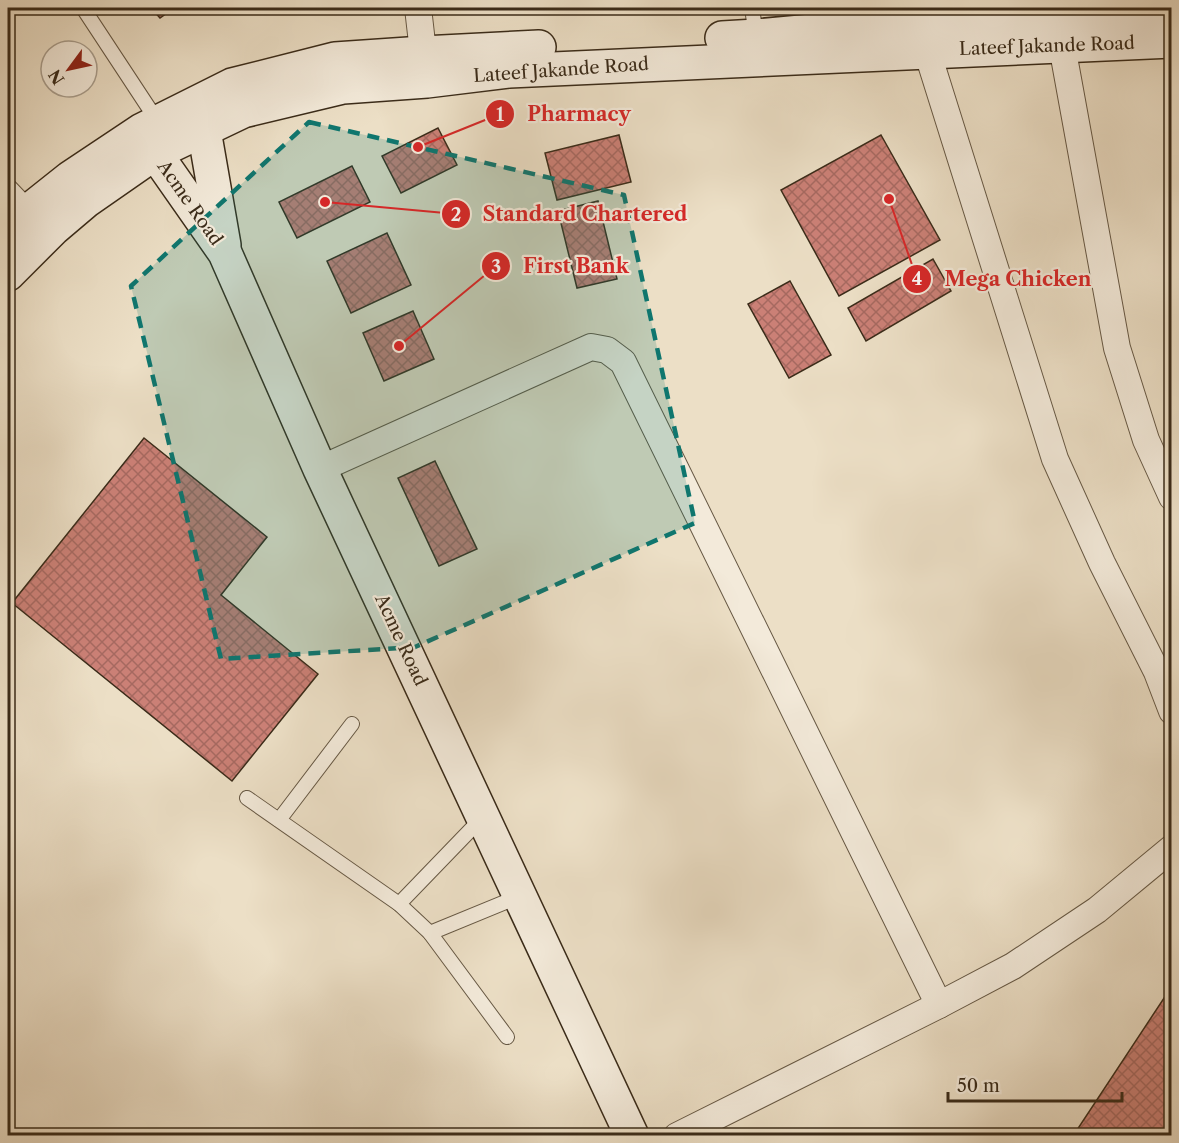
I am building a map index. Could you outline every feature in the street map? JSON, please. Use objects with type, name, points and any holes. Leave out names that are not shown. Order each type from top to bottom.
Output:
[{"type":"main road","name":"Lateef Jakande Road","points":[[8,274],[70,178],[152,135],[197,118],[243,111],[425,67],[754,22],[1172,16]]},
{"type":"main road","name":"Lateef Jakande Road","points":[[425,67],[510,70],[1172,41]]},
{"type":"main road","points":[[197,118],[225,253]]},
{"type":"main road","name":"Acme Road","points":[[152,135],[225,253],[320,469],[632,1136]]},
{"type":"main road","name":"Lateef Jakande Road","points":[[8,232],[42,219]]},
{"type":"street","points":[[418,8],[425,67]]},
{"type":"street","points":[[1062,46],[1117,348],[1146,440],[1172,497]]},
{"type":"street","points":[[927,51],[1055,459],[1102,563],[1156,672],[1172,711]]},
{"type":"street","points":[[320,469],[591,347],[607,350],[623,362],[939,1005]]},
{"type":"street","points":[[676,1136],[1013,966],[1097,910],[1172,848]]},
{"type":"lane","points":[[83,8],[152,135]]},
{"type":"lane","points":[[8,185],[42,219]]},
{"type":"lane","points":[[279,820],[352,724]]},
{"type":"lane","points":[[247,798],[399,904],[430,933],[507,1036]]},
{"type":"lane","points":[[399,904],[484,817]]},
{"type":"lane","points":[[430,933],[520,896]]},
{"type":"highlighted area","points":[[309,122],[624,195],[695,523],[415,647],[221,659],[131,286]]},
{"type":"building","points":[[151,8],[174,8],[160,18]]},
{"type":"building","points":[[438,128],[457,165],[401,193],[382,156]]},
{"type":"building","points":[[619,135],[631,182],[557,200],[545,153]]},
{"type":"building","points":[[881,135],[940,240],[839,296],[781,190]]},
{"type":"building","points":[[352,166],[370,202],[297,238],[279,202]]},
{"type":"building","points":[[598,201],[617,279],[577,288],[558,211]]},
{"type":"building","points":[[387,233],[411,285],[351,313],[327,261]]},
{"type":"building","points":[[933,259],[951,291],[866,341],[848,308]]},
{"type":"building","points":[[790,281],[831,355],[789,378],[748,304]]},
{"type":"building","points":[[413,311],[434,359],[384,381],[363,333]]},
{"type":"building","points":[[144,438],[267,537],[221,595],[318,674],[232,781],[12,603]]},
{"type":"building","points":[[435,461],[477,549],[439,566],[398,478]]},
{"type":"building","points":[[1172,986],[1172,1136],[1073,1136]]},
{"type":"place","name":"Pharmacy","points":[[418,147]]},
{"type":"place","name":"Mega Chicken","points":[[889,199]]},
{"type":"place","name":"Standard Chartered","points":[[325,202]]},
{"type":"place","name":"First Bank","points":[[399,346]]}]
